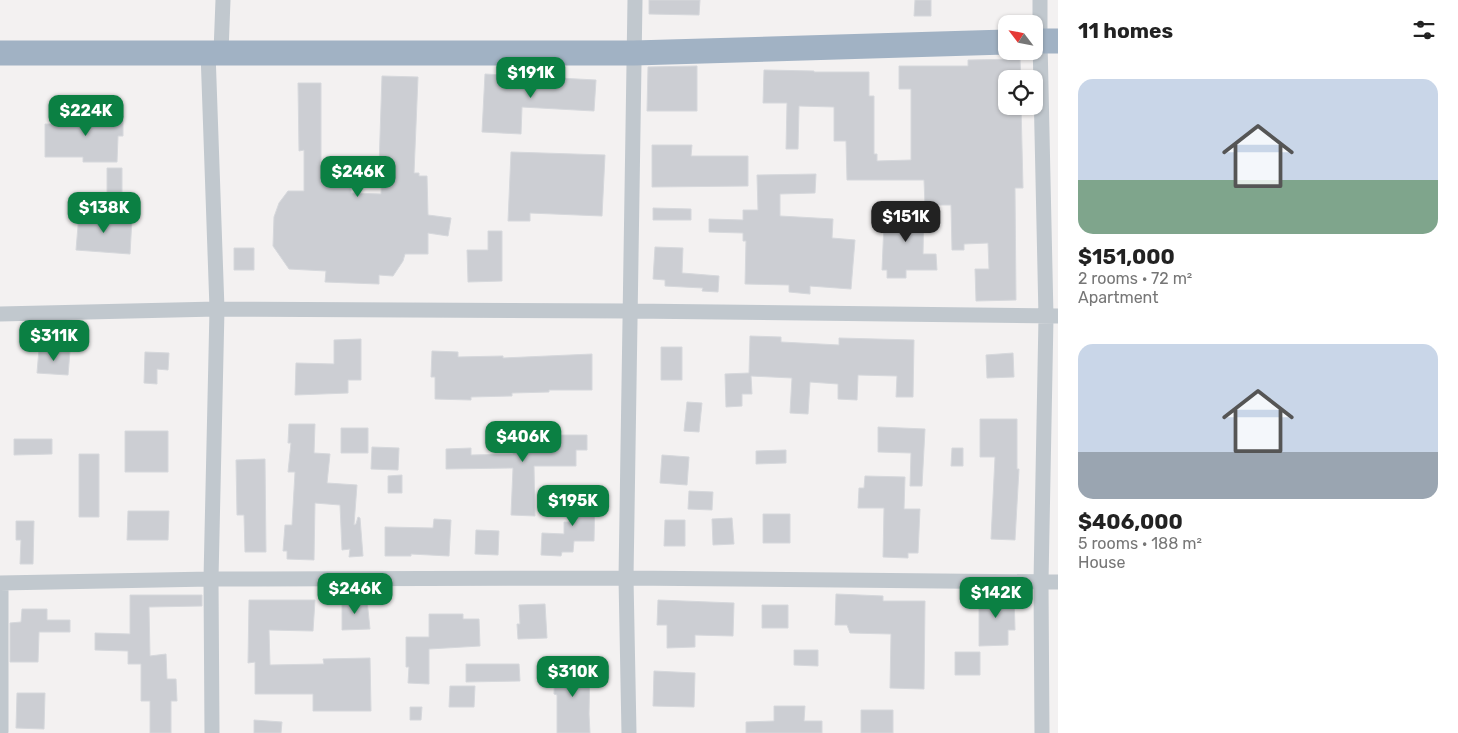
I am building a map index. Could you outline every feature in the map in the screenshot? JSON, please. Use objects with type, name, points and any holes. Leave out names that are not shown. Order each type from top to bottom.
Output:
[{"type":"highway","points":[[0,53],[634,53],[998,42]]},
{"type":"street","points":[[212,733],[211,579],[218,309],[215,52],[223,0]]},
{"type":"street","points":[[629,733],[626,578],[635,0]]},
{"type":"street","points":[[1040,0],[1044,41],[1052,316],[1041,582],[1042,733]]},
{"type":"street","points":[[0,314],[218,309],[1052,316]]},
{"type":"street","points":[[2,731],[1,583],[211,579],[626,578],[1058,582]]},
{"type":"building","points":[[649,0],[700,0],[699,15],[649,14]]},
{"type":"building","points":[[915,0],[931,0],[931,16],[914,16]]},
{"type":"building","points":[[968,60],[1020,60],[1021,70],[998,70],[998,115],[1021,115],[1023,188],[1015,188],[1016,300],[976,301],[975,269],[989,269],[988,243],[964,244],[964,250],[952,250],[951,205],[925,205],[924,180],[847,180],[846,141],[834,141],[834,107],[799,106],[798,149],[786,149],[787,103],[763,103],[764,70],[869,72],[869,96],[874,96],[874,154],[877,154],[877,161],[911,160],[911,89],[899,89],[899,66],[968,66]]},
{"type":"building","points":[[697,66],[697,111],[647,111],[648,67]]},
{"type":"building","points":[[485,74],[596,80],[594,111],[522,107],[521,134],[482,132]]},
{"type":"building","points":[[382,76],[418,77],[414,173],[419,173],[419,176],[427,176],[428,215],[451,218],[448,236],[428,233],[428,254],[405,254],[403,261],[393,276],[379,275],[379,284],[325,282],[326,271],[289,269],[273,246],[274,217],[279,203],[288,191],[304,191],[304,150],[299,151],[298,83],[321,83],[321,165],[351,164],[351,193],[381,194],[382,167],[379,167]]},
{"type":"building","points":[[105,108],[119,108],[119,114],[123,116],[123,136],[118,136],[117,162],[83,162],[83,157],[45,157],[45,124],[74,124],[74,113],[105,114]]},
{"type":"building","points":[[652,145],[692,145],[691,156],[748,156],[748,186],[652,187]]},
{"type":"building","points":[[511,152],[605,155],[602,216],[530,213],[530,221],[508,221]]},
{"type":"building","points":[[107,168],[122,168],[122,193],[107,193]]},
{"type":"building","points":[[816,174],[815,193],[780,194],[780,216],[833,219],[832,238],[855,240],[851,289],[810,286],[810,294],[789,292],[789,285],[745,284],[746,241],[743,241],[743,233],[709,232],[709,219],[743,220],[743,210],[758,210],[757,175]]},
{"type":"building","points":[[896,203],[924,204],[923,254],[936,254],[937,270],[906,270],[906,278],[887,278],[887,270],[882,270],[884,223],[895,223]]},
{"type":"building","points":[[653,208],[691,209],[691,220],[653,220]]},
{"type":"building","points":[[79,214],[132,218],[130,254],[76,250]]},
{"type":"building","points":[[488,231],[502,231],[502,281],[468,282],[467,250],[488,250]]},
{"type":"building","points":[[655,247],[683,248],[682,273],[719,276],[718,292],[702,291],[703,288],[665,286],[665,280],[653,279]]},
{"type":"building","points":[[234,248],[254,248],[254,270],[234,270]]},
{"type":"building","points":[[750,336],[781,337],[781,342],[839,345],[839,338],[914,340],[913,397],[896,397],[897,376],[858,375],[857,400],[838,399],[838,384],[810,382],[808,414],[790,413],[792,378],[751,376],[752,394],[742,394],[742,406],[726,407],[725,374],[749,373]]},
{"type":"building","points":[[361,339],[361,380],[348,380],[348,393],[295,395],[296,363],[334,364],[334,340]]},
{"type":"building","points":[[661,347],[682,347],[682,380],[661,380]]},
{"type":"building","points":[[39,349],[70,351],[68,375],[37,373]]},
{"type":"building","points":[[432,351],[458,352],[458,357],[503,356],[503,358],[592,354],[592,390],[549,390],[549,392],[512,393],[512,396],[471,397],[471,400],[435,399],[435,377],[431,377]]},
{"type":"building","points":[[145,352],[169,353],[168,370],[157,369],[157,384],[144,383]]},
{"type":"building","points":[[1013,353],[1014,377],[987,378],[986,355]]},
{"type":"building","points":[[687,402],[702,403],[699,432],[684,431]]},
{"type":"building","points":[[980,419],[1017,419],[1017,469],[1019,469],[1015,540],[991,539],[995,457],[980,457]]},
{"type":"building","points":[[289,424],[315,424],[314,453],[330,454],[327,483],[357,485],[354,525],[358,517],[360,518],[363,556],[349,557],[350,549],[342,550],[340,505],[315,503],[314,560],[287,559],[287,551],[283,551],[285,525],[292,525],[295,472],[288,472],[291,443],[288,443]]},
{"type":"building","points":[[878,427],[925,429],[922,486],[910,486],[911,453],[878,452]]},
{"type":"building","points":[[341,428],[368,428],[368,453],[341,453]]},
{"type":"building","points":[[125,431],[168,431],[168,472],[125,472]]},
{"type":"building","points":[[513,435],[587,435],[587,450],[576,450],[576,466],[534,466],[535,516],[511,515],[513,468],[446,469],[446,449],[471,448],[471,455],[513,454]]},
{"type":"building","points":[[14,439],[52,439],[52,454],[14,455]]},
{"type":"building","points":[[372,447],[399,448],[398,470],[371,469]]},
{"type":"building","points":[[952,448],[963,448],[963,466],[951,466]]},
{"type":"building","points":[[786,450],[786,463],[756,464],[756,451]]},
{"type":"building","points":[[79,454],[99,454],[99,517],[79,517]]},
{"type":"building","points":[[662,455],[689,457],[687,485],[660,483]]},
{"type":"building","points":[[265,459],[266,552],[245,552],[244,515],[237,515],[236,460]]},
{"type":"building","points":[[402,475],[402,493],[388,493],[388,476]]},
{"type":"building","points":[[865,476],[905,477],[904,509],[920,509],[918,553],[908,553],[908,558],[883,557],[884,508],[858,508],[859,488],[864,488]]},
{"type":"building","points":[[689,491],[713,492],[712,510],[688,509]]},
{"type":"building","points":[[570,495],[595,496],[594,541],[574,541],[573,552],[562,552],[561,556],[541,555],[542,533],[564,534],[564,522],[569,522]]},
{"type":"building","points":[[128,511],[169,511],[168,540],[127,540]]},
{"type":"building","points":[[763,514],[790,514],[790,543],[763,543]]},
{"type":"building","points":[[732,518],[734,544],[713,545],[712,519]]},
{"type":"building","points":[[434,519],[451,520],[449,556],[411,554],[411,556],[385,556],[385,527],[433,528]]},
{"type":"building","points":[[665,520],[685,520],[685,546],[664,546]]},
{"type":"building","points":[[16,521],[34,521],[33,564],[20,564],[21,540],[16,540]]},
{"type":"building","points":[[476,530],[499,531],[498,555],[475,554]]},
{"type":"building","points":[[1014,593],[1015,630],[1008,630],[1008,645],[979,646],[979,594]]},
{"type":"building","points":[[836,594],[883,596],[883,601],[925,601],[924,689],[890,688],[891,634],[850,633],[847,625],[835,625]]},
{"type":"building","points":[[130,595],[202,595],[202,606],[149,607],[150,656],[166,654],[167,679],[176,679],[177,701],[171,701],[171,733],[150,733],[150,701],[141,701],[141,664],[128,664],[128,651],[95,650],[95,633],[130,634]]},
{"type":"building","points":[[249,600],[315,600],[313,631],[269,630],[270,665],[324,664],[323,659],[370,658],[371,711],[313,711],[313,694],[255,694],[255,662],[248,663]]},
{"type":"building","points":[[342,600],[367,600],[370,629],[342,630]]},
{"type":"building","points":[[658,600],[734,603],[733,636],[695,635],[695,647],[667,648],[667,625],[657,625]]},
{"type":"building","points":[[545,604],[547,638],[518,639],[517,624],[520,624],[519,605]]},
{"type":"building","points":[[762,605],[788,605],[788,628],[762,628]]},
{"type":"building","points":[[22,609],[47,609],[47,620],[70,620],[70,632],[39,632],[38,662],[10,662],[10,623],[21,622]]},
{"type":"building","points":[[429,614],[463,614],[463,619],[479,619],[480,646],[429,649],[429,684],[408,683],[409,667],[406,667],[406,637],[429,637]]},
{"type":"building","points":[[794,650],[818,650],[818,666],[794,665]]},
{"type":"building","points":[[955,652],[980,652],[980,675],[955,675]]},
{"type":"building","points":[[466,664],[519,664],[520,681],[466,682]]},
{"type":"building","points":[[555,664],[590,665],[590,733],[557,733],[557,695],[554,694]]},
{"type":"building","points":[[654,671],[695,673],[694,707],[653,706]]},
{"type":"building","points":[[450,686],[475,686],[474,707],[449,707]]},
{"type":"building","points":[[17,693],[45,693],[44,729],[16,728]]},
{"type":"building","points":[[774,706],[805,706],[804,721],[822,721],[822,733],[746,733],[746,722],[774,721]]},
{"type":"building","points":[[410,707],[422,707],[421,720],[410,720]]},
{"type":"building","points":[[861,710],[893,710],[893,733],[861,733]]},
{"type":"building","points":[[254,720],[282,722],[281,733],[254,733]]}]
